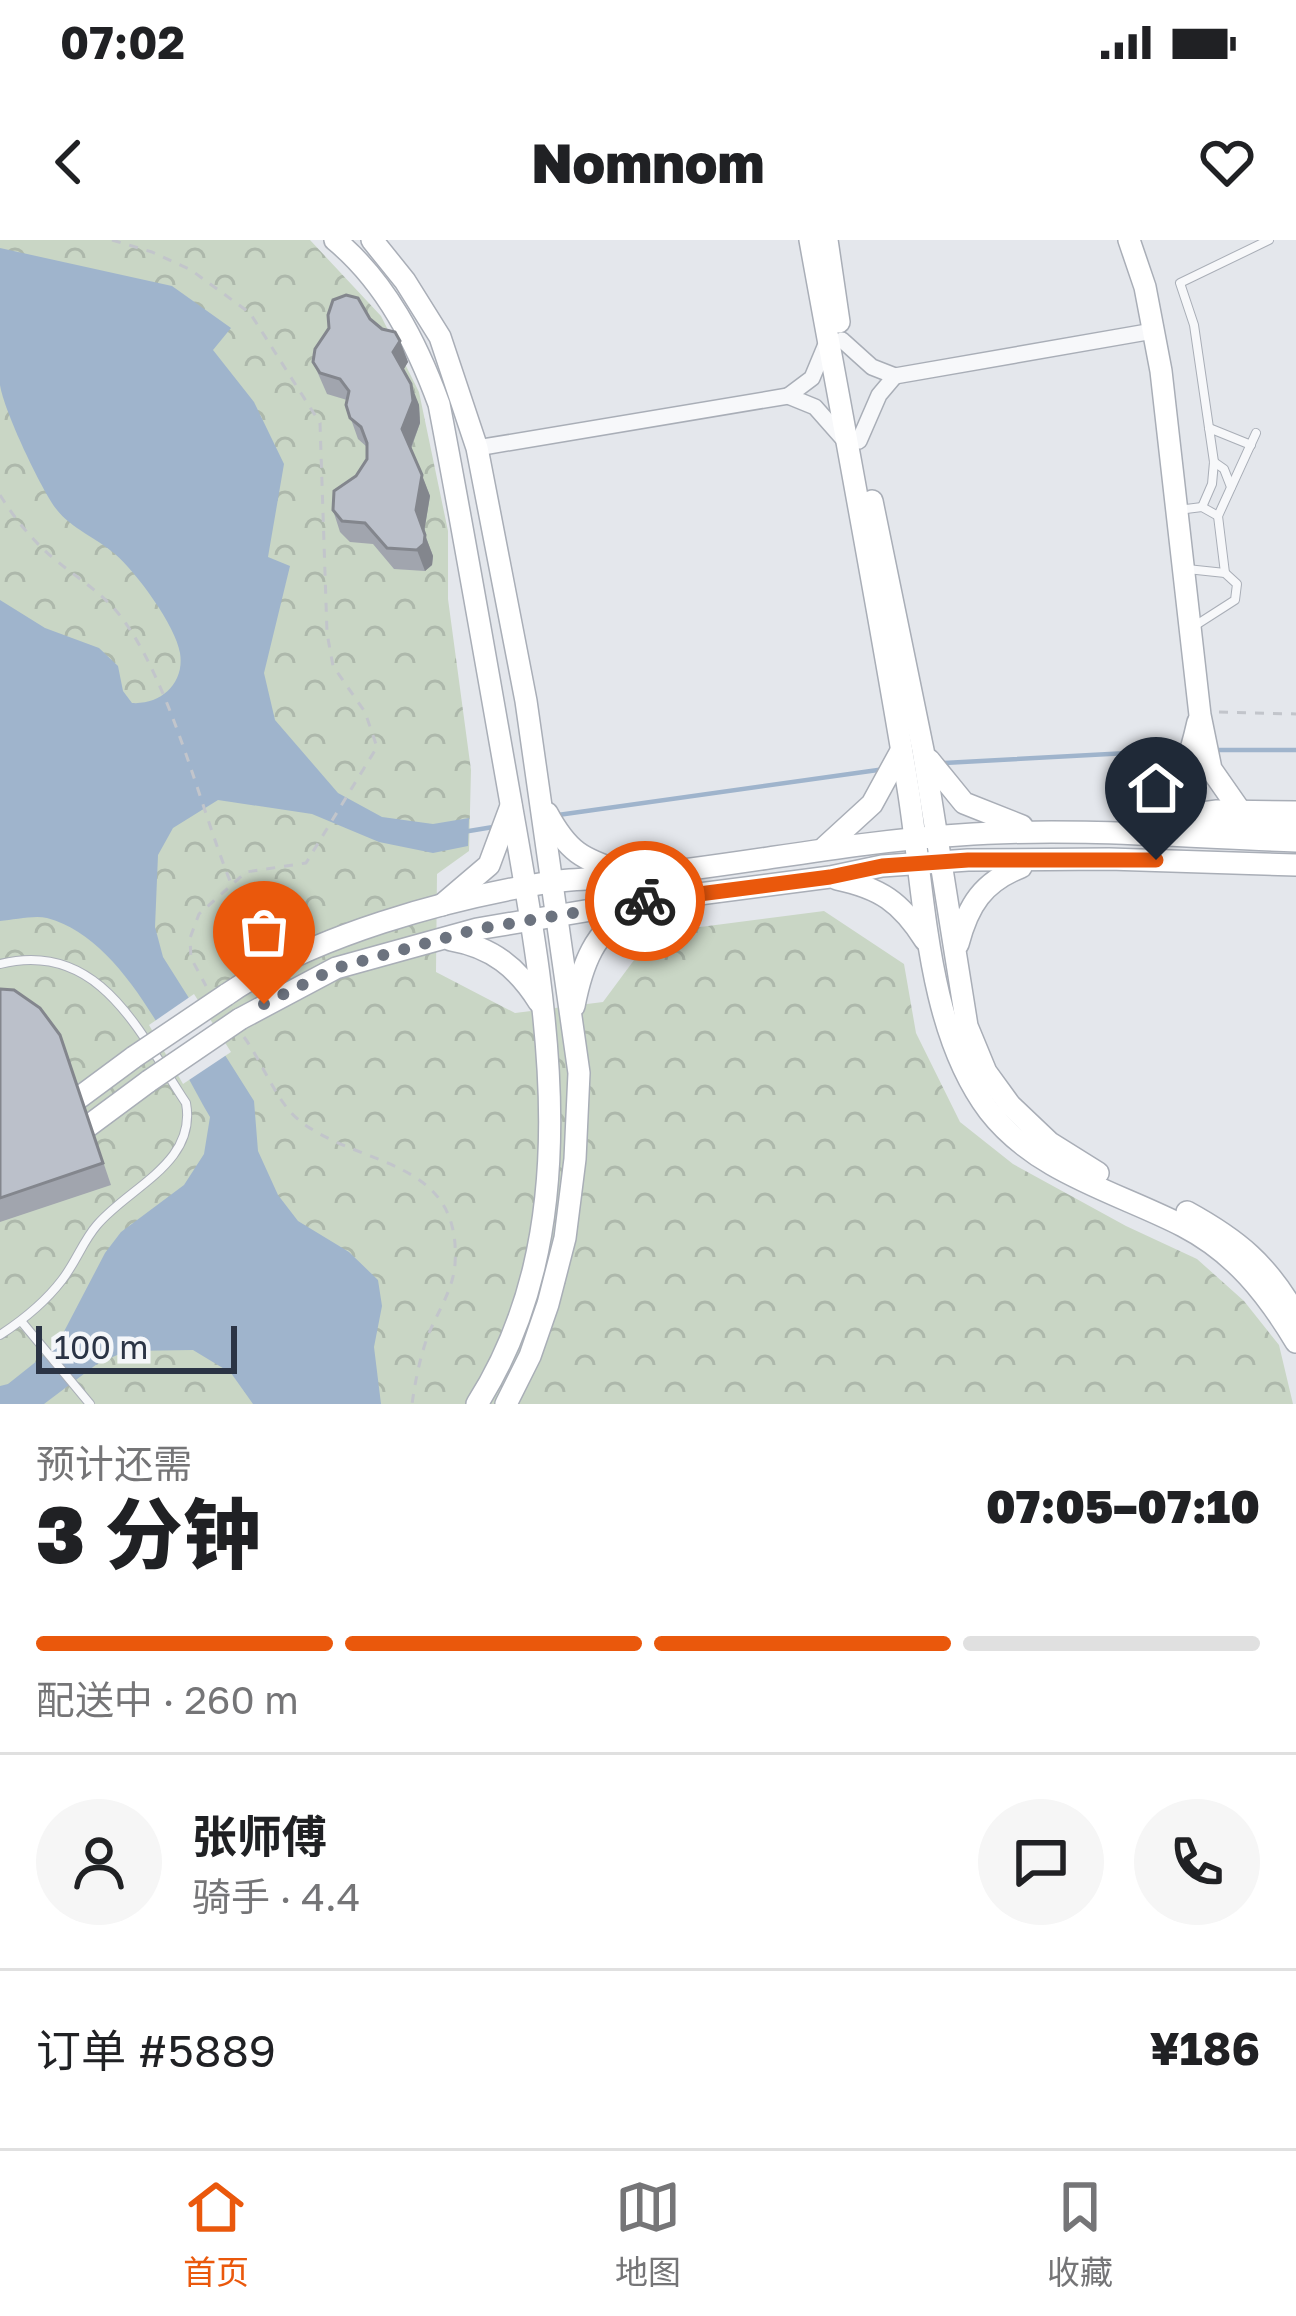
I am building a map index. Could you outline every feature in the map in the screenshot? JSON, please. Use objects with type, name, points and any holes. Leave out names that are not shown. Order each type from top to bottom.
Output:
[{"type":"main road","points":[[1140,825],[1296,825]]},
{"type":"street","points":[[335,240],[382,292],[418,348],[439,404],[527,888],[544,919],[572,1019],[579,1073],[565,1238],[530,1356],[506,1404]]},
{"type":"street","points":[[372,240],[440,337],[477,448],[526,701],[551,882],[544,919],[542,1006],[550,1159],[541,1238],[508,1345],[477,1404]]},
{"type":"street","points":[[810,240],[835,339],[911,746],[927,784],[926,837],[945,953],[986,1072],[1010,1105],[1050,1143],[1087,1169],[1189,1213],[1234,1239],[1274,1277],[1296,1315]]},
{"type":"street","points":[[477,448],[788,396],[812,378],[835,339],[827,240]]},
{"type":"street","points":[[1130,240],[1154,331],[1211,769],[1241,812]]},
{"type":"street","points":[[835,339],[872,367],[895,376],[1154,331]]},
{"type":"street","points":[[854,442],[879,394],[895,376]]},
{"type":"street","points":[[788,396],[814,407],[854,442]]},
{"type":"street","points":[[494,706],[503,715],[514,716],[526,701]]},
{"type":"street","points":[[1140,825],[1166,803],[1188,769],[1204,715]]},
{"type":"street","points":[[825,848],[872,804],[911,746]]},
{"type":"street","points":[[911,746],[927,784],[992,818],[1045,833]]},
{"type":"street","points":[[540,801],[559,836],[581,859],[634,876]]},
{"type":"street","points":[[439,907],[489,865],[511,805]]},
{"type":"street","points":[[1105,833],[1178,814],[1296,812]]},
{"type":"street","points":[[34,1132],[220,996],[313,946],[439,907],[551,882],[634,876],[926,837],[1105,833],[1296,841]]},
{"type":"street","points":[[54,1152],[149,1081],[336,968],[445,938],[645,901],[882,866],[1109,859],[1296,865]]},
{"type":"street","points":[[1035,861],[996,877],[968,908],[945,953],[947,1032],[961,1068],[992,1114],[1062,1171],[1185,1227],[1219,1248],[1265,1291],[1296,1342]]},
{"type":"street","points":[[830,877],[874,887],[945,953]]},
{"type":"street","points":[[572,1019],[592,945],[617,917],[645,901]]},
{"type":"street","points":[[445,938],[474,944],[501,958],[523,976],[542,1006]]},
{"type":"street","points":[[548,1078],[551,1066],[560,1060],[571,1063],[579,1073]]},
{"type":"lane","points":[[1202,506],[1212,484],[1214,462],[1194,325],[1180,283],[1269,240]]},
{"type":"lane","points":[[1208,428],[1251,445]]},
{"type":"lane","points":[[1225,573],[1218,517],[1256,434]]},
{"type":"lane","points":[[1214,462],[1224,469],[1232,488]]},
{"type":"lane","points":[[1177,510],[1202,506],[1218,517]]},
{"type":"lane","points":[[1183,569],[1225,573],[1237,584],[1235,600],[1190,629]]},
{"type":"lane","points":[[0,964],[47,962],[77,969],[94,980],[114,996],[186,1103],[188,1113],[183,1137],[160,1171],[98,1223],[64,1279],[21,1322],[0,1335]]},
{"type":"lane","points":[[21,1322],[90,1404]]},
{"type":"path","points":[[112,240],[191,270],[250,313],[320,423],[326,633],[333,666],[365,712],[377,747],[306,862],[246,872],[199,914],[190,938],[190,958],[220,996]]},
{"type":"path","points":[[0,495],[16,521],[50,556],[100,593],[151,663],[230,883]]},
{"type":"path","points":[[1204,715],[1296,713]]},
{"type":"path","points":[[240,1026],[294,1116],[328,1142],[403,1167],[422,1180],[443,1206],[454,1233],[452,1284],[426,1341],[412,1404]]},
{"type":"green space","points":[[0,240],[310,240],[381,316],[419,392],[448,531],[448,599],[471,770],[469,851],[437,874],[436,972],[515,1013],[603,1002],[654,933],[824,911],[904,964],[916,1033],[960,1122],[1013,1164],[1197,1259],[1244,1301],[1279,1345],[1293,1404],[0,1404]]},
{"type":"water","points":[[0,248],[172,286],[231,328],[213,350],[254,402],[284,464],[268,557],[290,566],[264,673],[275,720],[338,793],[382,817],[433,824],[469,818],[468,846],[433,853],[379,842],[312,814],[218,800],[173,828],[158,855],[155,927],[163,957],[254,1101],[258,1151],[278,1195],[298,1221],[349,1252],[378,1280],[382,1306],[374,1347],[381,1404],[253,1404],[231,1373],[193,1350],[126,1351],[97,1364],[44,1404],[0,1404],[0,1386],[57,1345],[121,1232],[184,1185],[204,1154],[210,1117],[144,1001],[100,949],[75,930],[47,918],[0,921],[0,600],[45,628],[99,648],[118,666],[123,691],[132,703],[152,700],[169,690],[181,664],[177,642],[154,600],[115,554],[57,510],[16,430],[0,385]]},
{"type":"pier","points":[[194,994],[231,1052],[183,1084],[149,1025]]},
{"type":"building","points":[[346,295],[358,298],[370,319],[395,332],[400,341],[393,352],[411,384],[413,401],[402,429],[422,475],[416,510],[425,535],[417,550],[387,548],[365,523],[342,521],[333,510],[334,491],[356,476],[367,459],[361,427],[350,418],[346,405],[349,391],[340,379],[320,373],[313,362],[315,349],[329,328],[333,300]]},
{"type":"building","points":[[0,989],[14,990],[40,1008],[60,1035],[103,1163],[0,1198]]},
{"type":"waterway","points":[[944,763],[1184,750]]},
{"type":"waterway","points":[[1214,750],[1296,750]]},
{"type":"waterway","points":[[558,815],[885,769]]},
{"type":"waterway","points":[[463,832],[493,827]]},
{"type":"way so far","points":[[264,1004],[336,968],[477,929],[645,901]]},
{"type":"route","points":[[645,901],[882,866],[968,860],[1156,860]]}]
